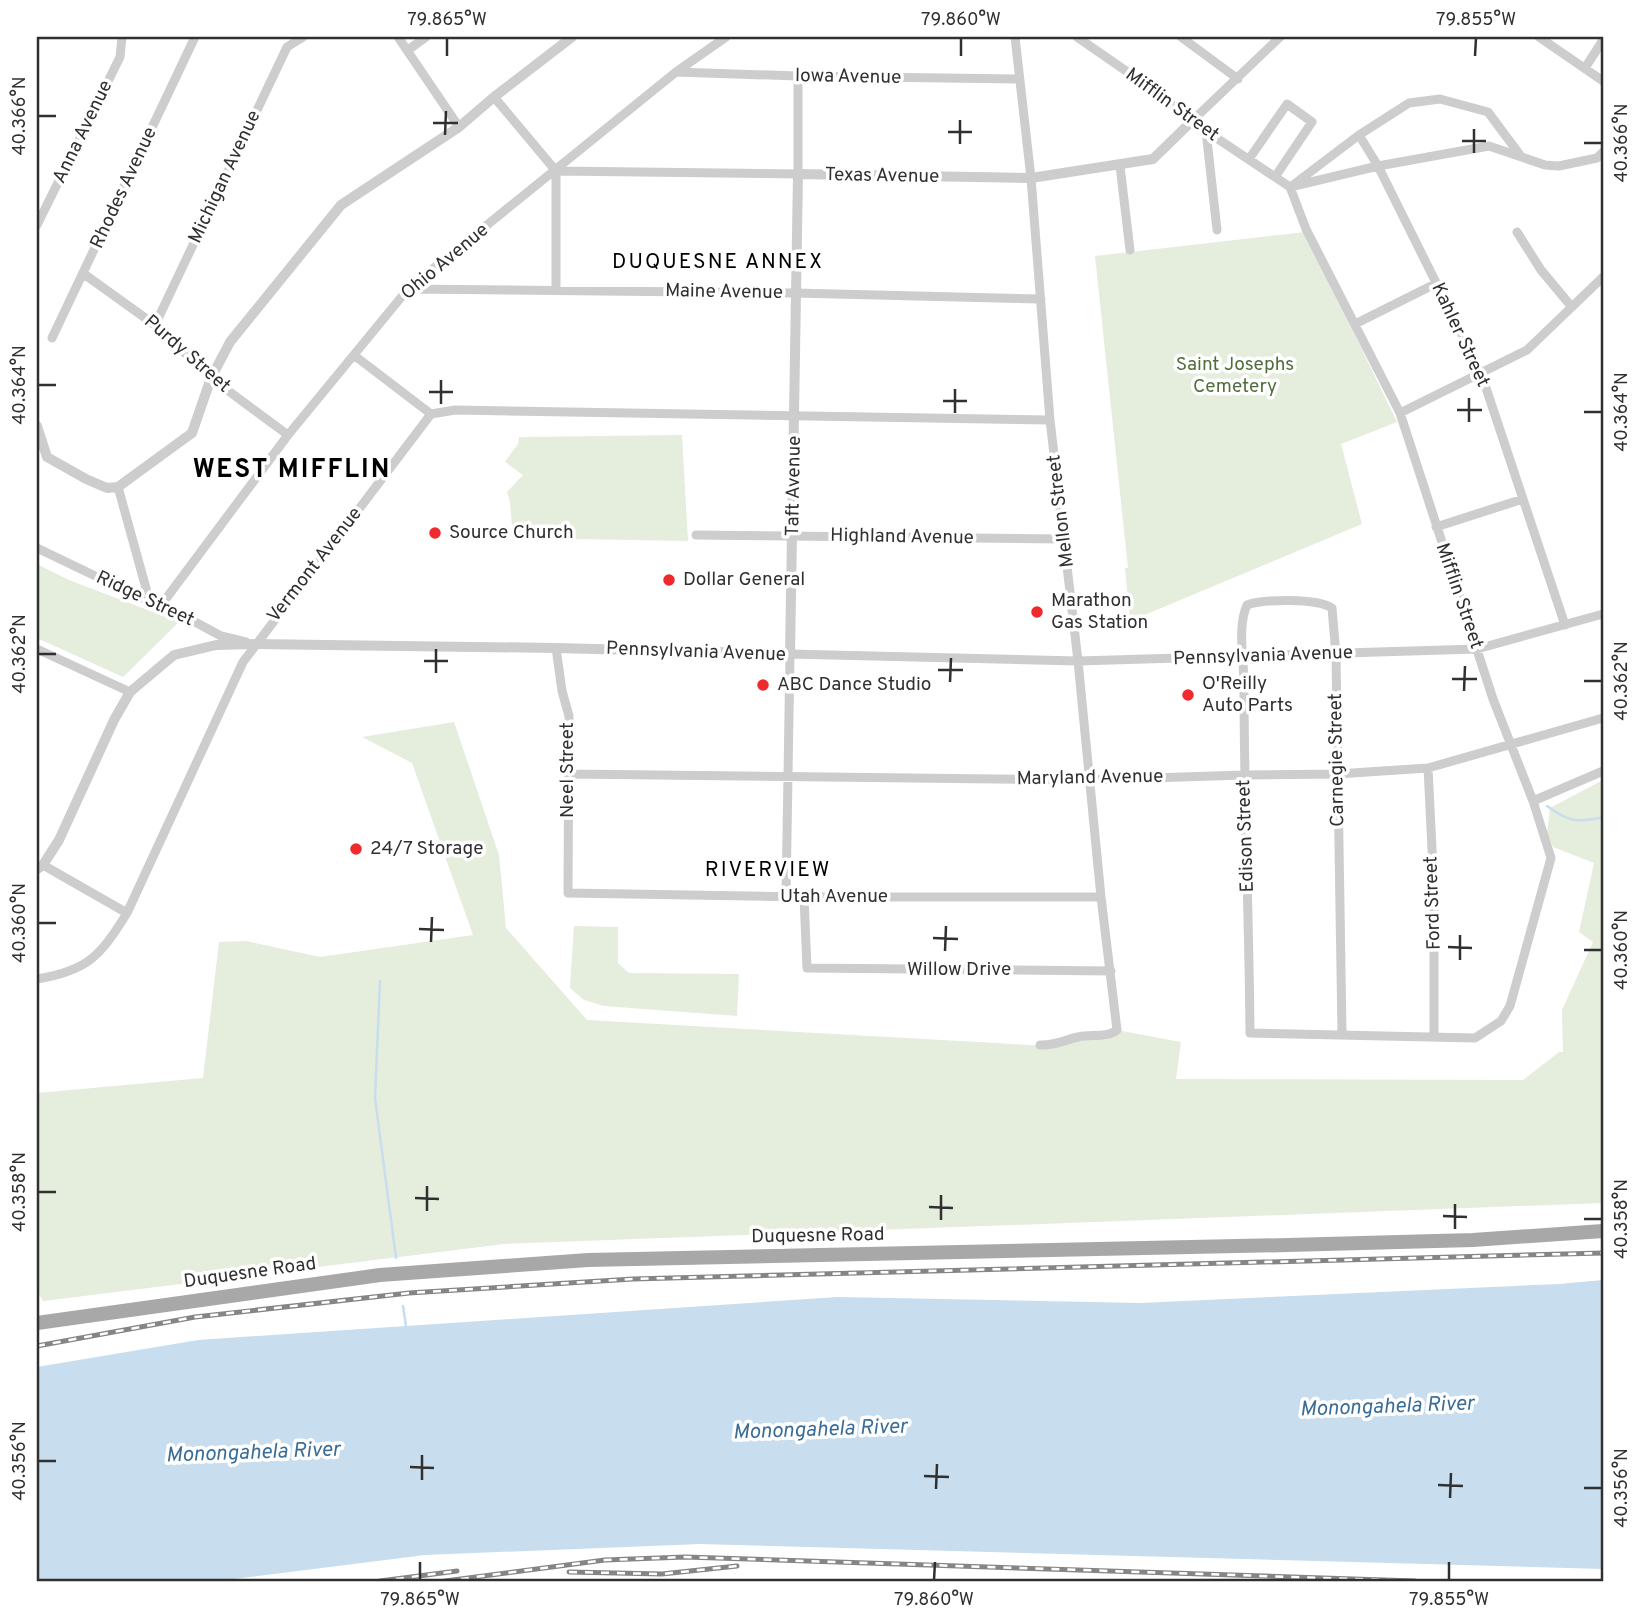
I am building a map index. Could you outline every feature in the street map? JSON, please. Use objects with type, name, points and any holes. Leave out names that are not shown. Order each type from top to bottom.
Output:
[{"type":"main road","name":"Duquesne Road","points":[[37,1323],[380,1275],[588,1260],[1473,1240],[1603,1231]]},
{"type":"street","name":"Anna Avenue","points":[[37,225],[120,57],[122,37]]},
{"type":"street","name":"Rhodes Avenue","points":[[52,338],[195,37]]},
{"type":"street","name":"Michigan Avenue","points":[[155,325],[287,47],[303,37]]},
{"type":"street","points":[[398,37],[459,127]]},
{"type":"street","points":[[408,50],[426,37]]},
{"type":"street","points":[[37,426],[47,457],[107,488],[118,487],[192,433],[211,379],[230,342],[341,205],[459,127],[572,37]]},
{"type":"street","name":"Ohio Avenue","points":[[162,604],[288,435],[408,289],[676,72],[726,37]]},
{"type":"street","name":"Mellon Street","points":[[1015,37],[1031,178],[1050,420],[1117,1030],[1078,1037],[1063,1043],[1040,1045]]},
{"type":"street","name":"Mifflin Street","points":[[1077,37],[1155,91],[1206,131],[1290,187],[1306,229],[1400,413],[1477,649],[1551,858],[1510,1006],[1501,1021],[1475,1038],[1250,1033]]},
{"type":"street","points":[[1181,37],[1238,79]]},
{"type":"street","points":[[1192,121],[1280,37]]},
{"type":"street","points":[[1539,37],[1603,81]]},
{"type":"street","points":[[1585,68],[1603,40]]},
{"type":"street","name":"Iowa Avenue","points":[[676,72],[1019,79]]},
{"type":"street","name":"Taft Avenue","points":[[786,897],[798,76]]},
{"type":"street","points":[[494,97],[556,171],[556,289]]},
{"type":"street","points":[[1290,187],[1359,135],[1409,103],[1440,99],[1488,112],[1521,156]]},
{"type":"street","points":[[1249,159],[1287,104],[1312,122],[1275,177]]},
{"type":"street","name":"Texas Avenue","points":[[556,171],[1031,178],[1153,159],[1192,121]]},
{"type":"street","points":[[1206,131],[1217,230]]},
{"type":"street","name":"Kahler Street","points":[[1359,135],[1378,166],[1481,373],[1565,625]]},
{"type":"street","points":[[1290,187],[1378,166],[1489,146],[1545,165],[1559,166],[1597,158],[1603,152]]},
{"type":"street","points":[[1120,166],[1130,250]]},
{"type":"street","points":[[1517,232],[1541,270],[1571,306]]},
{"type":"street","name":"Purdy Street","points":[[84,274],[155,325],[211,379],[288,435]]},
{"type":"street","points":[[1400,413],[1527,350],[1603,277]]},
{"type":"street","points":[[1355,324],[1437,283]]},
{"type":"street","name":"Maine Avenue","points":[[408,289],[556,289],[1041,299]]},
{"type":"street","points":[[355,356],[431,414],[455,410],[1050,420]]},
{"type":"street","name":"Vermont Avenue","points":[[37,979],[85,966],[108,944],[127,914],[243,662],[254,644],[431,414]]},
{"type":"street","points":[[118,487],[149,599]]},
{"type":"street","points":[[1436,527],[1522,499]]},
{"type":"street","name":"Highland Avenue","points":[[696,535],[1065,539]]},
{"type":"street","name":"Ridge Street","points":[[37,548],[141,598],[162,604],[221,636],[254,644]]},
{"type":"street","name":"Carnegie Street","points":[[1242,639],[1241,624],[1247,605],[1311,601],[1325,603],[1332,608],[1336,654],[1342,1034]]},
{"type":"street","name":"Pennsylvania Avenue","points":[[40,867],[59,840],[114,720],[130,692],[174,655],[216,645],[556,648],[1078,661],[1477,649],[1603,614]]},
{"type":"street","name":"Edison Street","points":[[1242,639],[1250,1033]]},
{"type":"street","name":"Neel Street","points":[[556,648],[568,712],[568,893]]},
{"type":"street","points":[[37,649],[130,692]]},
{"type":"street","name":"Maryland Avenue","points":[[569,774],[1088,780],[1337,774],[1429,768],[1603,718]]},
{"type":"street","name":"Ford Street","points":[[1429,768],[1434,890],[1434,1037]]},
{"type":"street","points":[[1533,801],[1603,771]]},
{"type":"street","points":[[40,867],[127,914]]},
{"type":"street","name":"Utah Avenue","points":[[568,893],[786,897],[1101,897]]},
{"type":"street","name":"Willow Drive","points":[[804,897],[807,968],[1111,971]]},
{"type":"green space","name":"Saint Josephs Cemetery","points":[[1305,232],[1397,422],[1341,444],[1362,524],[1130,621],[1125,568],[1128,568],[1095,256]]},
{"type":"green space","points":[[682,435],[688,541],[513,538],[507,492],[523,475],[505,462],[518,444],[519,437]]},
{"type":"green space","points":[[37,564],[69,580],[179,622],[123,677],[37,638]]},
{"type":"green space","points":[[454,722],[499,855],[506,928],[587,1020],[1047,1046],[1117,1030],[1181,1042],[1176,1079],[1523,1080],[1559,1052],[1563,1052],[1562,1010],[1593,942],[1579,932],[1594,863],[1553,847],[1547,834],[1550,808],[1603,780],[1603,1203],[504,1244],[43,1301],[37,1291],[37,1093],[203,1078],[219,942],[246,941],[320,957],[473,935],[412,763],[362,737]]},
{"type":"green space","points":[[574,926],[618,927],[618,963],[629,973],[739,974],[737,1016],[604,1006],[584,1000],[570,988]]},
{"type":"water","name":"Monongahela River","points":[[1603,1280],[1603,1569],[700,1544],[425,1555],[217,1581],[37,1581],[37,1367],[198,1340],[838,1297],[1140,1303]]},
{"type":"waterway","points":[[1547,806],[1574,820],[1603,817]]},
{"type":"waterway","points":[[380,981],[375,1098],[396,1258]]},
{"type":"waterway","points":[[403,1306],[406,1326]]},
{"type":"railway","points":[[37,1346],[195,1317],[409,1293],[633,1279],[1603,1253]]},
{"type":"railway","points":[[445,1581],[605,1560],[685,1557],[1415,1581]]},
{"type":"railway","points":[[569,1572],[662,1574],[737,1566]]},
{"type":"railway","points":[[380,1581],[457,1571]]},
{"type":"place","name":"Source Church","points":[[435,533]]},
{"type":"place","name":"Dollar General","points":[[669,580]]},
{"type":"place","name":"Marathon Gas Station","points":[[1037,612]]},
{"type":"place","name":"ABC Dance Studio","points":[[763,685]]},
{"type":"place","name":"O'Reilly Auto Parts","points":[[1188,695]]},
{"type":"place","name":"24/7 Storage","points":[[356,849]]},
{"type":"district","name":"DUQUESNE ANNEX","points":[[718,262]]},
{"type":"district","name":"WEST MIFFLIN","points":[[292,470]]},
{"type":"district","name":"RIVERVIEW","points":[[768,870]]}]
